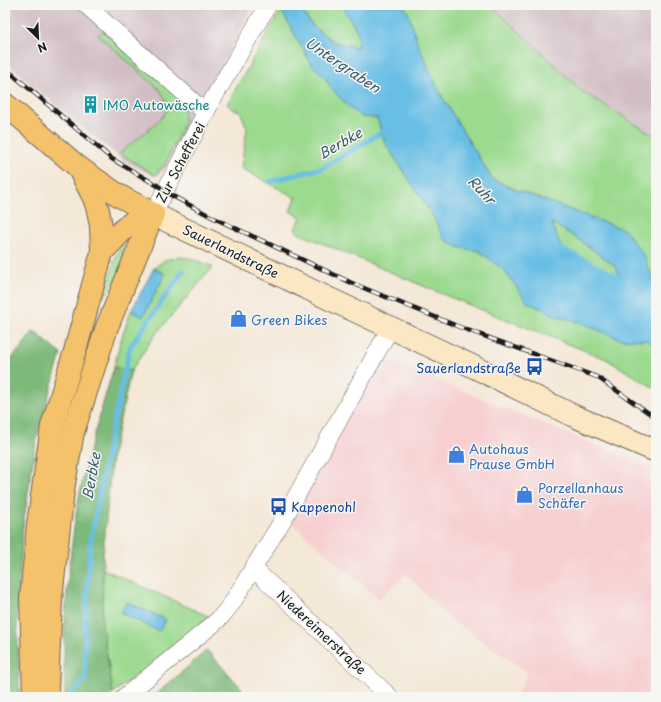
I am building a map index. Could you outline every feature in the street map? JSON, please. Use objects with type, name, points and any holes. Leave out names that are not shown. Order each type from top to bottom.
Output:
[{"type":"main road","points":[[5,104],[78,167],[118,195],[153,214]]},
{"type":"main road","points":[[43,694],[31,598],[38,525],[52,426],[75,351],[102,252],[101,226],[98,210],[94,198],[78,167]]},
{"type":"main road","points":[[102,252],[125,228],[134,221],[153,214]]},
{"type":"main road","points":[[43,694],[51,599],[63,490],[73,432],[107,327],[153,214]]},
{"type":"street","points":[[86,5],[206,113]]},
{"type":"street","name":"Zur Schefferei","points":[[153,214],[206,113],[268,5]]},
{"type":"street","name":"Sauerlandstraße","points":[[153,214],[574,416],[656,451]]},
{"type":"street","points":[[124,697],[196,639],[221,617],[232,603],[284,518],[391,327]]},
{"type":"street","name":"Niedereimerstraße","points":[[254,568],[390,697]]},
{"type":"shaded area","points":[[5,5],[254,5],[223,64],[183,132],[166,168],[156,177],[124,161],[41,93],[5,61]]},
{"type":"shaded area","points":[[491,5],[656,5],[656,137],[582,91]]},
{"type":"shaded area","points":[[379,356],[656,470],[656,697],[515,697],[528,673],[447,616],[406,574],[379,599],[290,522]]},
{"type":"green space","points":[[284,5],[491,5],[582,91],[656,137],[656,389],[606,359],[447,296],[298,233],[295,229],[301,218],[290,211],[296,198],[241,168],[247,128],[240,111],[233,110],[227,104]]},
{"type":"green space","points":[[102,31],[170,89],[181,101],[184,114],[184,124],[164,166],[154,175],[120,153],[164,115],[166,111],[165,100],[160,90],[98,35]]},
{"type":"green space","points":[[122,244],[132,249],[108,293],[105,292],[116,256]]},
{"type":"green space","points":[[177,257],[190,258],[213,267],[155,335],[131,371],[114,367],[120,343],[131,311],[143,316],[165,274],[154,268],[165,260]]},
{"type":"green space","points":[[34,331],[61,354],[37,435],[23,526],[17,619],[20,697],[5,697],[5,367]]},
{"type":"green space","points":[[114,367],[131,371],[112,455],[103,553],[102,624],[113,693],[108,697],[65,697],[65,616],[76,511],[91,448]]},
{"type":"green space","points":[[103,569],[210,617],[113,693],[102,624]],"holes":[[[127,602],[166,620],[159,630],[121,613]]]},
{"type":"green space","points":[[207,650],[243,690],[238,697],[153,697]]},
{"type":"water","name":"Untergraben","points":[[284,5],[297,5],[314,27],[334,42],[357,47],[358,33],[341,5],[403,5],[408,12],[418,44],[440,93],[492,179],[517,190],[625,230],[644,256],[656,283],[656,347],[647,340],[620,339],[579,322],[554,315],[527,302],[504,270],[479,251],[458,247],[444,239],[433,216],[385,143],[377,118],[361,117],[331,88],[325,77],[311,64],[281,10]],"holes":[[[552,223],[578,239],[615,266],[636,312],[590,294],[564,271],[561,247]]]},
{"type":"water","points":[[154,268],[165,274],[143,317],[131,311]]},
{"type":"water","points":[[127,602],[166,620],[159,631],[121,613]]},
{"type":"waterway","name":"Berbke","points":[[271,181],[322,168],[386,130]]},
{"type":"waterway","name":"Ruhr","points":[[529,239],[544,255],[656,310]]},
{"type":"waterway","name":"Berbke","points":[[68,697],[85,680],[85,623],[90,545],[110,438],[130,347],[183,271]]},
{"type":"railway","points":[[5,68],[112,159],[160,187],[165,192],[214,218],[354,284],[462,328],[597,377],[656,418]]},
{"type":"place","name":"IMO Autowäsche","points":[[90,104]]},
{"type":"place","name":"Green Bikes","points":[[238,319]]},
{"type":"place","name":"Sauerlandstraße","points":[[534,367]]},
{"type":"place","name":"Autohaus Prause GmbH","points":[[456,455]]},
{"type":"place","name":"Porzellanhaus Schäfer","points":[[525,494]]},
{"type":"place","name":"Kappenohl","points":[[278,506]]}]
